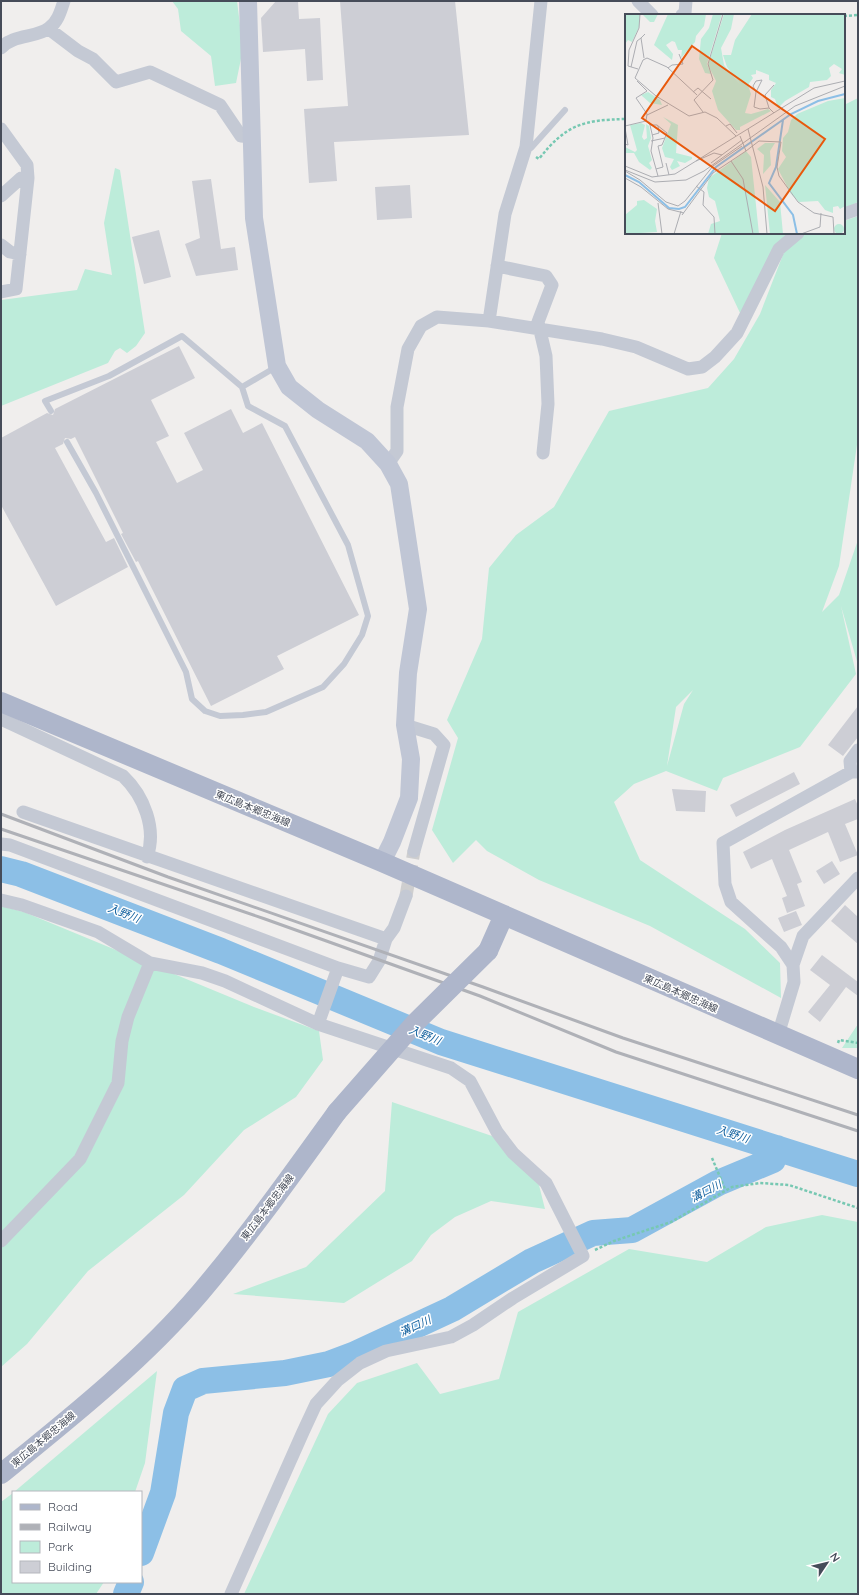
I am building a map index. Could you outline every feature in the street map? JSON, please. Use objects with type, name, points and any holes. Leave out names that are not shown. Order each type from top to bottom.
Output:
[{"type":"main road","name":"東広島本郷忠海線","points":[[1,702],[382,862],[858,1069]]},
{"type":"main road","name":"東広島本郷忠海線","points":[[1,1474],[129,1367],[200,1294],[271,1204],[337,1112],[415,1023],[488,951],[504,915]]},
{"type":"street","points":[[1,48],[6,42],[49,29],[57,19],[64,1]]},
{"type":"street","points":[[248,1],[254,218],[277,366],[289,387],[318,410],[367,441],[388,464],[399,484],[418,609],[408,673],[405,725],[411,759],[409,798],[392,842],[382,862]]},
{"type":"street","points":[[489,321],[505,214],[528,148],[542,1]]},
{"type":"street","points":[[638,1],[651,14]]},
{"type":"street","points":[[684,14],[685,13],[686,1]]},
{"type":"street","points":[[49,29],[78,51],[93,59],[116,82],[150,72],[220,105],[241,136],[252,137]]},
{"type":"street","points":[[1,129],[27,165],[28,178],[16,289],[1,292]]},
{"type":"street","points":[[1,196],[21,178],[28,178]]},
{"type":"street","points":[[845,214],[858,209]]},
{"type":"street","points":[[388,464],[397,451],[397,407],[408,349],[422,326],[437,317],[489,321],[602,339],[636,347],[688,370],[702,367],[715,357],[737,333],[779,249],[797,234]]},
{"type":"street","points":[[1,245],[10,252],[20,254]]},
{"type":"street","points":[[497,266],[546,276],[552,285],[538,322],[546,356],[548,404],[543,453]]},
{"type":"street","points":[[1,719],[123,776],[132,784],[148,817],[151,840],[147,857]]},
{"type":"street","points":[[405,725],[434,734],[444,745],[414,851]]},
{"type":"street","points":[[793,965],[781,947],[731,902],[725,884],[722,843],[855,772],[850,761],[858,750]]},
{"type":"street","points":[[23,812],[147,857],[386,939]]},
{"type":"street","points":[[1,844],[10,845],[336,973],[369,977],[380,957],[386,939],[394,928],[406,896]]},
{"type":"street","points":[[778,1035],[794,982],[793,965],[803,936],[858,878]]},
{"type":"street","points":[[1,900],[22,905],[98,932],[150,963],[202,973],[225,981],[319,1020],[451,1068],[470,1081],[497,1132],[513,1153],[546,1183],[568,1223],[581,1252],[462,1331],[451,1336],[386,1351],[360,1363],[337,1381],[316,1404],[231,1594]]},
{"type":"street","points":[[1,1241],[80,1159],[118,1083],[122,1041],[128,1017],[150,963]]},
{"type":"street","points":[[319,1020],[336,973]]},
{"type":"lane","points":[[528,148],[565,110]]},
{"type":"lane","points":[[51,411],[45,401],[109,376],[182,336],[242,387],[248,406],[284,426],[348,545],[368,616],[362,635],[344,664],[323,687],[266,712],[220,716],[205,711],[192,699],[186,672],[96,493],[67,442]]},
{"type":"lane","points":[[242,387],[277,366]]},
{"type":"path","points":[[845,16],[858,15]]},
{"type":"path","points":[[528,148],[534,156],[539,159],[554,140],[575,126],[594,120],[625,119]]},
{"type":"path","points":[[712,1158],[725,1190]]},
{"type":"path","points":[[581,1252],[671,1222],[725,1190],[760,1183],[789,1185],[858,1208]]},
{"type":"green space","points":[[172,1],[237,1],[243,49],[236,83],[215,86],[211,56],[181,31],[178,9]]},
{"type":"green space","points":[[858,98],[858,202],[845,208],[845,104]]},
{"type":"green space","points":[[115,168],[120,170],[145,333],[136,346],[127,353],[120,348],[115,351],[108,363],[1,406],[1,300],[77,290],[85,269],[112,275],[104,223]]},
{"type":"green space","points":[[858,216],[858,438],[839,566],[822,612],[839,595],[858,540],[858,665],[841,606],[856,674],[800,747],[723,778],[717,791],[666,771],[634,784],[614,802],[640,860],[745,929],[780,963],[781,998],[650,926],[539,880],[487,851],[476,840],[453,863],[432,830],[458,738],[447,720],[482,639],[489,568],[516,535],[554,507],[609,411],[708,388],[734,359],[760,314],[784,252],[800,236],[805,234],[845,234],[845,221]],"holes":[[[693,690],[684,704],[667,766],[676,707]]]},
{"type":"green space","points":[[722,234],[789,234],[741,315],[714,258]]},
{"type":"green space","points":[[1,906],[24,912],[254,1007],[319,1031],[323,1060],[296,1097],[244,1130],[184,1195],[88,1271],[27,1344],[1,1367]]},
{"type":"green space","points":[[858,1024],[858,1048],[842,1048]]},
{"type":"green space","points":[[392,1102],[492,1136],[539,1185],[545,1209],[491,1201],[455,1217],[431,1235],[412,1261],[344,1303],[233,1294],[306,1267],[385,1191]]},
{"type":"green space","points":[[822,1215],[858,1222],[858,1594],[244,1594],[328,1414],[357,1383],[417,1363],[440,1394],[499,1379],[518,1312],[629,1249],[707,1262],[766,1227]]},
{"type":"green space","points":[[157,1371],[145,1463],[135,1491],[15,1491]]},
{"type":"green space","points":[[12,1494],[12,1583],[103,1583],[96,1594],[1,1594],[1,1502]]},
{"type":"building","points":[[276,1],[298,1],[299,19],[320,18],[323,80],[307,81],[305,49],[263,52],[261,18]]},
{"type":"building","points":[[340,1],[455,1],[469,135],[334,142],[337,181],[309,183],[304,109],[348,106]]},
{"type":"building","points":[[211,179],[221,249],[235,247],[238,270],[196,276],[185,244],[200,238],[192,181]]},
{"type":"building","points":[[410,185],[412,218],[377,220],[375,187]]},
{"type":"building","points":[[159,230],[171,277],[144,284],[132,237]]},
{"type":"building","points":[[179,346],[195,378],[151,400],[169,436],[156,442],[177,483],[203,470],[184,433],[231,409],[243,433],[262,423],[359,615],[277,656],[284,669],[211,706],[138,561],[136,562],[121,534],[123,533],[75,437],[71,439],[65,438],[63,444],[55,448],[106,542],[114,538],[128,567],[56,606],[1,505],[1,438],[47,413],[53,415],[55,409]]},
{"type":"building","points":[[858,706],[858,737],[843,756],[828,745]]},
{"type":"building","points":[[794,772],[800,784],[736,817],[730,805]]},
{"type":"building","points":[[672,789],[706,791],[705,812],[676,811]]},
{"type":"building","points":[[855,799],[858,806],[858,819],[845,824],[858,855],[840,862],[828,832],[789,850],[802,882],[797,884],[805,906],[787,913],[782,898],[787,896],[772,859],[751,869],[743,852],[785,830]]},
{"type":"building","points":[[832,861],[840,874],[824,884],[816,871]]},
{"type":"building","points":[[845,905],[858,917],[858,944],[831,921]]},
{"type":"building","points":[[796,911],[802,925],[784,932],[778,918]]},
{"type":"building","points":[[822,955],[858,982],[858,996],[846,987],[820,1022],[808,1012],[830,985],[810,970]]},
{"type":"waterway","name":"入野川","points":[[1,869],[21,874],[221,951],[441,1042],[858,1174]]},
{"type":"waterway","name":"溝口川","points":[[142,1550],[163,1493],[176,1413],[185,1389],[203,1381],[285,1373],[329,1364],[353,1355],[452,1309],[532,1261],[593,1233],[632,1230],[718,1183],[773,1160],[777,1148]]},
{"type":"waterway","name":"溝口川","points":[[126,1594],[131,1583]]},
{"type":"tunnel","points":[[406,896],[414,851]]},
{"type":"railway","points":[[1,814],[168,877],[483,987],[623,1038],[858,1115]]},
{"type":"railway","points":[[1,829],[265,919],[480,996],[616,1052],[858,1131]]}]
